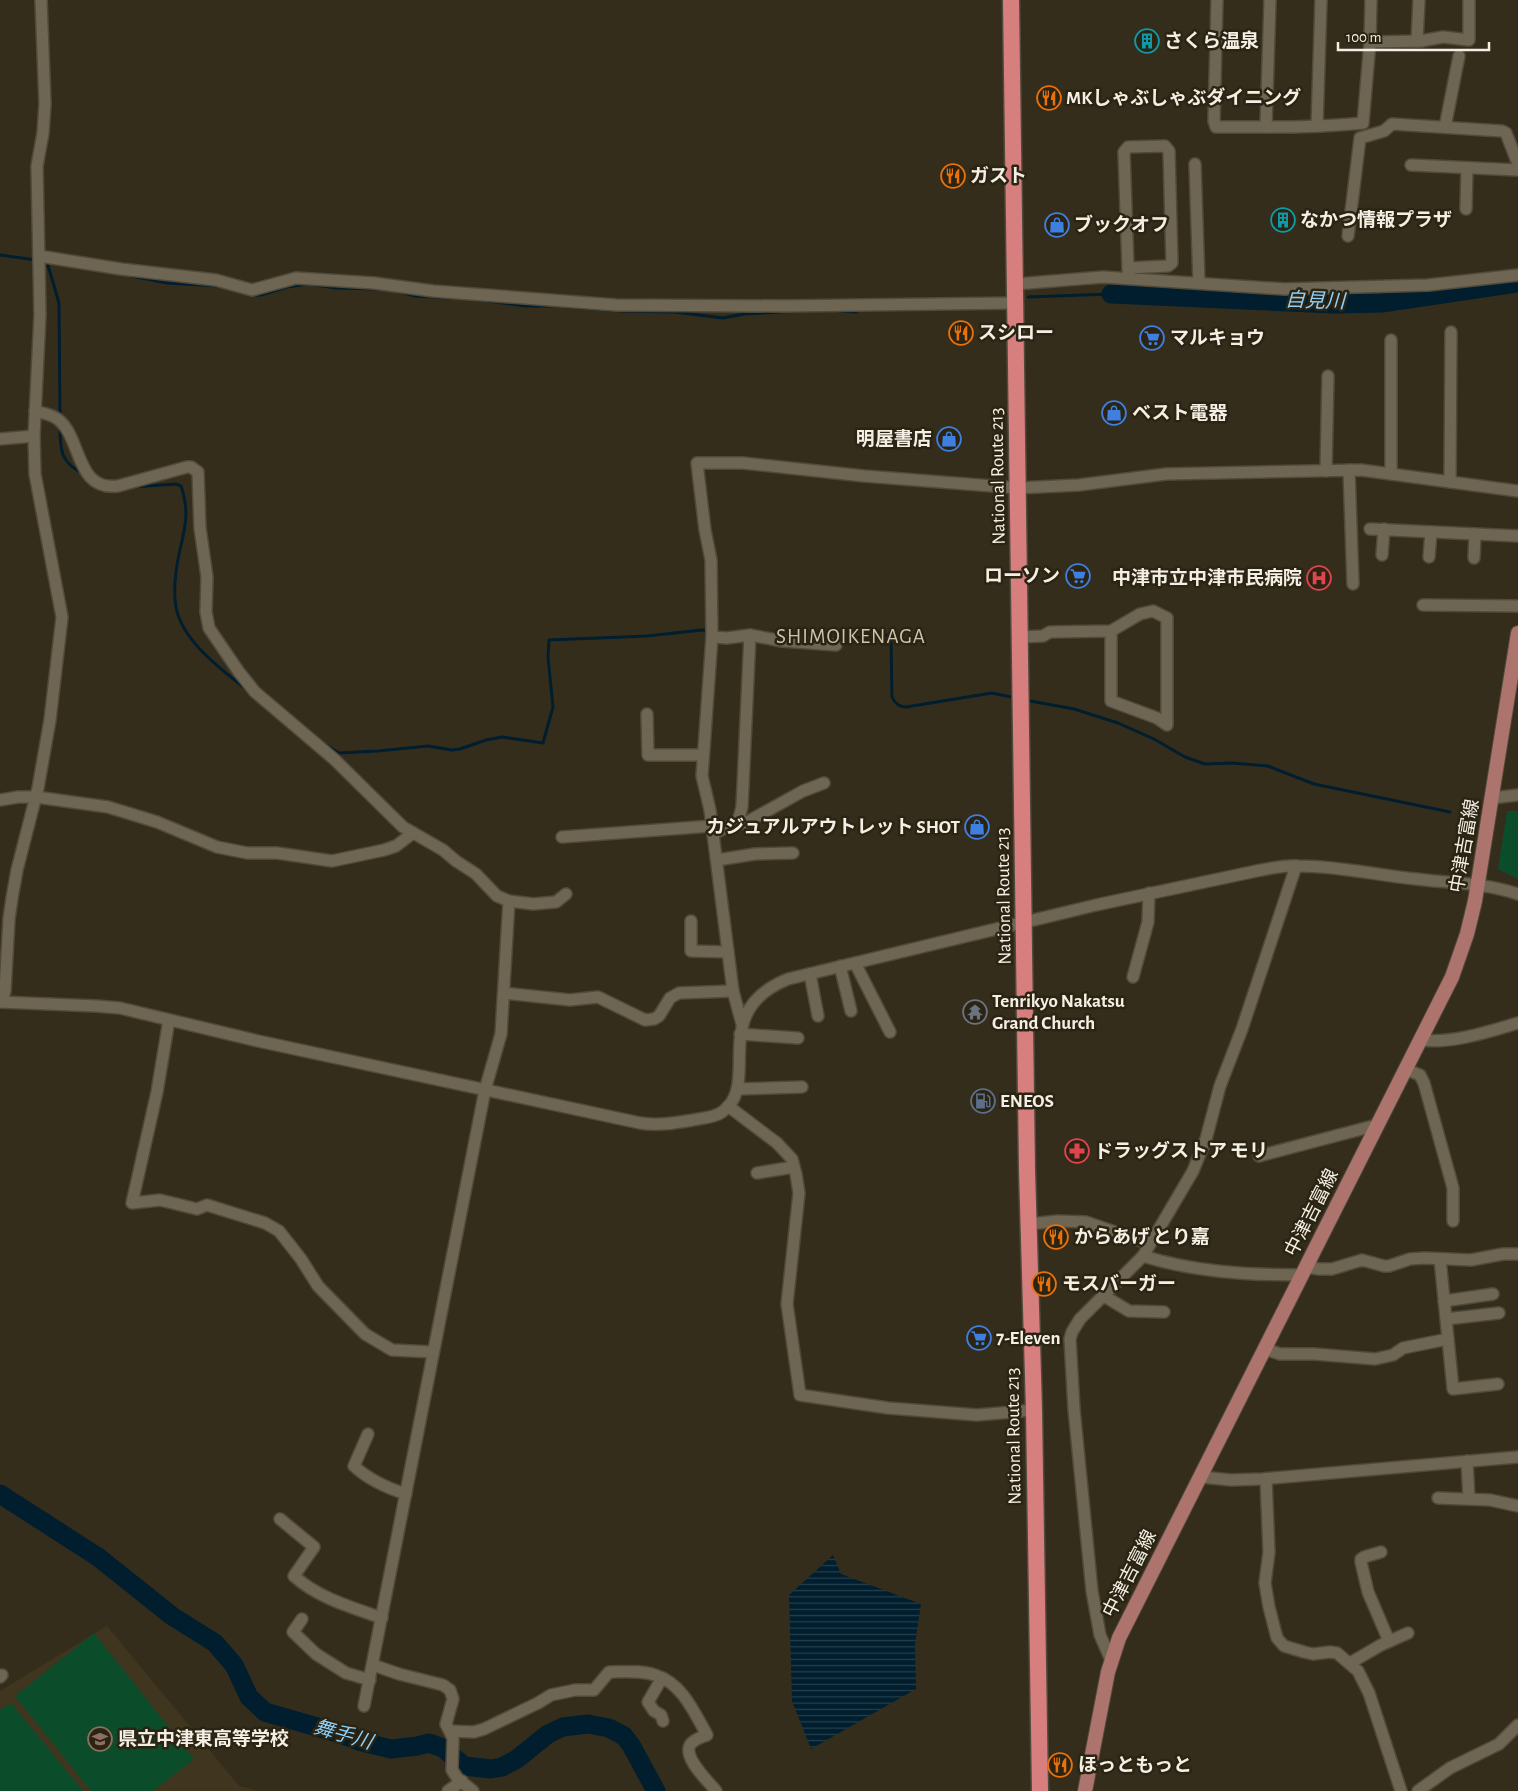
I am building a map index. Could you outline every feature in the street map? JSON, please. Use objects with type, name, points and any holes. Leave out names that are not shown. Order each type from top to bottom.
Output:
[{"type":"highway","name":"National Route 213","points":[[1011,0],[1029,1224],[1040,1791]]},
{"type":"main road","name":"中津吉富線","points":[[1085,1791],[1111,1660],[1119,1638],[1406,1069],[1452,976],[1461,953],[1478,885],[1518,633]]},
{"type":"street","points":[[41,0],[45,104],[43,133],[37,166],[40,316],[34,436],[35,474],[62,617],[50,720],[36,797],[17,870],[12,898],[5,991],[1,1002],[120,1008],[258,1041],[640,1124],[654,1125],[714,1116],[724,1111],[732,1101],[737,1089],[741,1029],[733,991],[710,810],[702,776],[712,637],[710,560],[697,464],[743,463],[864,476],[1018,488],[1079,485],[1166,474],[1361,470],[1518,491]]},
{"type":"street","points":[[1217,0],[1214,121],[1216,127],[1317,126],[1363,123],[1370,42],[1371,0]]},
{"type":"street","points":[[1266,127],[1270,0]]},
{"type":"street","points":[[1317,126],[1321,0]]},
{"type":"street","points":[[1418,42],[1419,0]]},
{"type":"street","points":[[1370,42],[1418,42],[1443,37],[1469,40],[1469,0]]},
{"type":"street","points":[[1445,127],[1460,56]]},
{"type":"street","points":[[1348,236],[1360,138],[1384,131],[1392,124],[1502,130],[1506,133],[1518,164],[1517,170],[1411,165]]},
{"type":"street","points":[[1015,284],[1091,278],[1128,273],[1168,266],[1172,263],[1169,151],[1165,146],[1128,147],[1124,152],[1128,273]]},
{"type":"street","points":[[1195,164],[1199,283]]},
{"type":"street","points":[[1466,209],[1467,168]]},
{"type":"street","points":[[40,256],[121,269],[216,280],[252,290],[296,278],[374,283],[433,291],[616,305],[784,306],[1016,303]]},
{"type":"street","points":[[1128,273],[1199,283],[1285,289],[1428,285],[1518,275]]},
{"type":"street","points":[[1450,332],[1450,482]]},
{"type":"street","points":[[1391,340],[1391,474]]},
{"type":"street","points":[[1326,470],[1328,376]]},
{"type":"street","points":[[35,411],[60,421],[69,432],[84,471],[100,484],[109,487],[118,486],[187,466],[198,472],[200,528],[207,576],[206,612],[209,628],[255,692],[334,759],[403,827],[443,850],[476,874],[497,896],[509,901],[545,904],[556,902],[566,894]]},
{"type":"street","points":[[0,439],[34,436]]},
{"type":"street","points":[[1348,470],[1353,584]]},
{"type":"street","points":[[1370,528],[1518,536]]},
{"type":"street","points":[[1382,555],[1384,529]]},
{"type":"street","points":[[1429,557],[1430,532]]},
{"type":"street","points":[[1474,558],[1475,534]]},
{"type":"street","points":[[1423,605],[1518,606]]},
{"type":"street","points":[[1021,637],[1043,636],[1050,632],[1111,631],[1140,614],[1153,611],[1167,618],[1167,725],[1157,718],[1111,702],[1111,631]]},
{"type":"street","points":[[712,637],[727,638],[750,635],[782,641],[836,645]]},
{"type":"street","points":[[737,825],[742,807],[750,635]]},
{"type":"street","points":[[647,714],[648,755],[703,755]]},
{"type":"street","points":[[562,837],[713,830],[747,822],[803,791],[824,783]]},
{"type":"street","points":[[1492,798],[1518,795]]},
{"type":"street","points":[[0,800],[36,797],[108,807],[157,822],[217,848],[246,853],[277,853],[332,861],[396,846],[413,833]]},
{"type":"street","points":[[716,860],[755,854],[793,853]]},
{"type":"street","points":[[1111,1660],[1100,1635],[1092,1591],[1074,1410],[1069,1345],[1072,1332],[1075,1326],[1143,1256],[1186,1185],[1206,1139],[1220,1086],[1242,1028],[1296,866]]},
{"type":"street","points":[[741,1029],[748,1011],[764,992],[788,979],[1149,893],[1261,870],[1296,866],[1478,885],[1518,894]]},
{"type":"street","points":[[1132,977],[1148,922],[1149,893]]},
{"type":"street","points":[[364,1706],[484,1090],[501,1034],[509,901]]},
{"type":"street","points":[[691,921],[691,951],[728,952]]},
{"type":"street","points":[[855,963],[890,1032]]},
{"type":"street","points":[[840,966],[851,1011]]},
{"type":"street","points":[[810,974],[818,1016]]},
{"type":"street","points":[[504,993],[570,1000],[598,997],[645,1020],[654,1019],[659,1016],[670,998],[679,993],[733,991]]},
{"type":"street","points":[[169,1020],[157,1092],[132,1204],[160,1200],[197,1209],[207,1205],[265,1223],[279,1231],[301,1259],[318,1286],[364,1334],[392,1350],[432,1352]]},
{"type":"street","points":[[1420,1040],[1451,1039],[1491,1031],[1518,1022]]},
{"type":"street","points":[[741,1029],[798,1038]]},
{"type":"street","points":[[1406,1069],[1420,1075],[1424,1084],[1453,1188],[1454,1222]]},
{"type":"street","points":[[737,1089],[802,1087]]},
{"type":"street","points":[[728,1106],[777,1143],[792,1159],[794,1167],[799,1193],[787,1304],[800,1395],[888,1408],[976,1415],[1034,1410]]},
{"type":"street","points":[[1259,1156],[1377,1125]]},
{"type":"street","points":[[757,1173],[794,1167]]},
{"type":"street","points":[[1029,1224],[1058,1221],[1086,1222],[1150,1244]]},
{"type":"street","points":[[1143,1256],[1238,1274],[1332,1269],[1358,1260],[1370,1261],[1384,1266],[1410,1259],[1471,1260],[1503,1254],[1518,1254]]},
{"type":"street","points":[[1440,1259],[1453,1389],[1498,1384]]},
{"type":"street","points":[[1444,1301],[1493,1294]]},
{"type":"street","points":[[1104,1296],[1128,1311],[1164,1312]]},
{"type":"street","points":[[1446,1319],[1499,1312]]},
{"type":"street","points":[[1265,1349],[1280,1354],[1314,1354],[1375,1359],[1393,1354],[1403,1348],[1448,1339]]},
{"type":"street","points":[[368,1434],[354,1466],[363,1474],[387,1488],[406,1494]]},
{"type":"street","points":[[1201,1477],[1230,1480],[1266,1479],[1518,1457]]},
{"type":"street","points":[[1467,1462],[1469,1499]]},
{"type":"street","points":[[1266,1479],[1269,1552],[1265,1583],[1277,1638],[1288,1648],[1313,1654],[1334,1652],[1350,1663],[1361,1675],[1369,1693],[1400,1791]]},
{"type":"street","points":[[1438,1498],[1490,1500],[1518,1506]]},
{"type":"street","points":[[280,1518],[314,1547],[294,1576],[305,1587],[334,1601],[382,1618]]},
{"type":"street","points":[[1381,1552],[1364,1557],[1361,1560],[1368,1592],[1389,1641]]},
{"type":"street","points":[[302,1619],[293,1632],[316,1654],[346,1673],[370,1680]]},
{"type":"street","points":[[1350,1663],[1389,1641],[1408,1633]]},
{"type":"street","points":[[373,1665],[447,1687],[453,1699],[446,1720],[447,1728],[453,1738],[452,1770],[473,1791]]},
{"type":"street","points":[[450,1731],[474,1732],[538,1704],[551,1695],[575,1690],[594,1690],[609,1672],[647,1673],[662,1678],[674,1686],[688,1701],[707,1735],[693,1742],[688,1753],[692,1762],[716,1791]]},
{"type":"street","points":[[662,1678],[648,1702],[654,1711],[661,1715],[663,1721]]},
{"type":"street","points":[[1418,1791],[1450,1768],[1499,1744],[1518,1725]]},
{"type":"street","points":[[448,1791],[462,1782]]},
{"type":"shaded area","name":"県立中津東高等学校","points":[[107,1626],[239,1786],[259,1791],[0,1791],[0,1691]]},
{"type":"green space","points":[[1507,811],[1518,811],[1518,879],[1498,869]]},
{"type":"green space","points":[[94,1633],[194,1759],[153,1791],[91,1791],[15,1696]]},
{"type":"green space","points":[[11,1703],[83,1791],[0,1791],[0,1710]]},
{"type":"water","points":[[833,1555],[841,1574],[921,1604],[915,1644],[916,1689],[811,1749],[792,1701],[789,1595]]},
{"type":"waterway","points":[[0,255],[36,260]]},
{"type":"waterway","points":[[47,262],[59,303],[60,417]]},
{"type":"waterway","points":[[131,276],[167,283],[219,286]]},
{"type":"waterway","name":"自見川","points":[[1111,294],[1334,304],[1382,303],[1518,283]]},
{"type":"waterway","points":[[254,295],[309,284],[336,288],[381,289]]},
{"type":"waterway","points":[[400,292],[415,296],[450,298]]},
{"type":"waterway","points":[[1028,297],[1111,294]]},
{"type":"waterway","points":[[481,300],[526,306],[560,306]]},
{"type":"waterway","points":[[566,307],[675,312],[723,318],[744,314],[799,311]]},
{"type":"waterway","points":[[840,311],[856,312],[860,309]]},
{"type":"waterway","points":[[60,428],[63,456],[76,470],[84,474]]},
{"type":"waterway","points":[[132,487],[176,484],[181,486],[184,496],[186,520],[175,587],[175,601],[180,620],[186,632],[204,654],[247,690]]},
{"type":"waterway","points":[[326,745],[339,753],[428,746],[452,750],[502,737],[543,743],[553,707],[548,657],[549,640],[710,631]]},
{"type":"waterway","points":[[796,636],[841,639],[887,635],[891,641],[892,697],[899,706],[906,707],[992,693],[1016,698]]},
{"type":"waterway","points":[[1025,700],[1074,709],[1118,723],[1154,739],[1185,757],[1205,764],[1232,763],[1268,766],[1314,784],[1450,812]]},
{"type":"waterway","name":"舞手川","points":[[0,1494],[98,1557],[172,1616],[215,1643],[234,1665],[249,1697],[265,1712],[391,1749],[429,1743],[443,1748],[464,1766],[491,1769],[502,1767],[517,1759],[548,1734],[563,1727],[588,1724],[609,1728],[624,1736],[631,1745],[656,1791]]},
{"type":"place","name":"さくら温泉","points":[[1147,41]]},
{"type":"place","name":"MKしゃぶしゃぶダイニング","points":[[1049,98]]},
{"type":"place","name":"ガスト","points":[[953,176]]},
{"type":"place","name":"なかつ情報プラザ","points":[[1283,220]]},
{"type":"place","name":"ブックオフ","points":[[1057,225]]},
{"type":"place","name":"スシロー","points":[[961,333]]},
{"type":"place","name":"マルキョウ","points":[[1152,338]]},
{"type":"place","name":"ベスト電器","points":[[1114,413]]},
{"type":"place","name":"明屋書店","points":[[949,439]]},
{"type":"place","name":"ローソン","points":[[1078,576]]},
{"type":"place","name":"中津市立中津市民病院","points":[[1319,578]]},
{"type":"place","name":"カジュアルアウトレット SHOT","points":[[977,827]]},
{"type":"place","name":"Tenrikyo Nakatsu Grand Church","points":[[975,1012]]},
{"type":"place","name":"ENEOS","points":[[983,1101]]},
{"type":"place","name":"ドラッグストア モリ","points":[[1077,1151]]},
{"type":"place","name":"からあげ とり嘉","points":[[1056,1237]]},
{"type":"place","name":"モスバーガー","points":[[1044,1284]]},
{"type":"place","name":"7-Eleven","points":[[979,1338]]},
{"type":"place","name":"県立中津東高等学校","points":[[100,1739]]},
{"type":"place","name":"ほっともっと","points":[[1060,1765]]},
{"type":"district","name":"SHIMOIKENAGA","points":[[851,636]]}]
